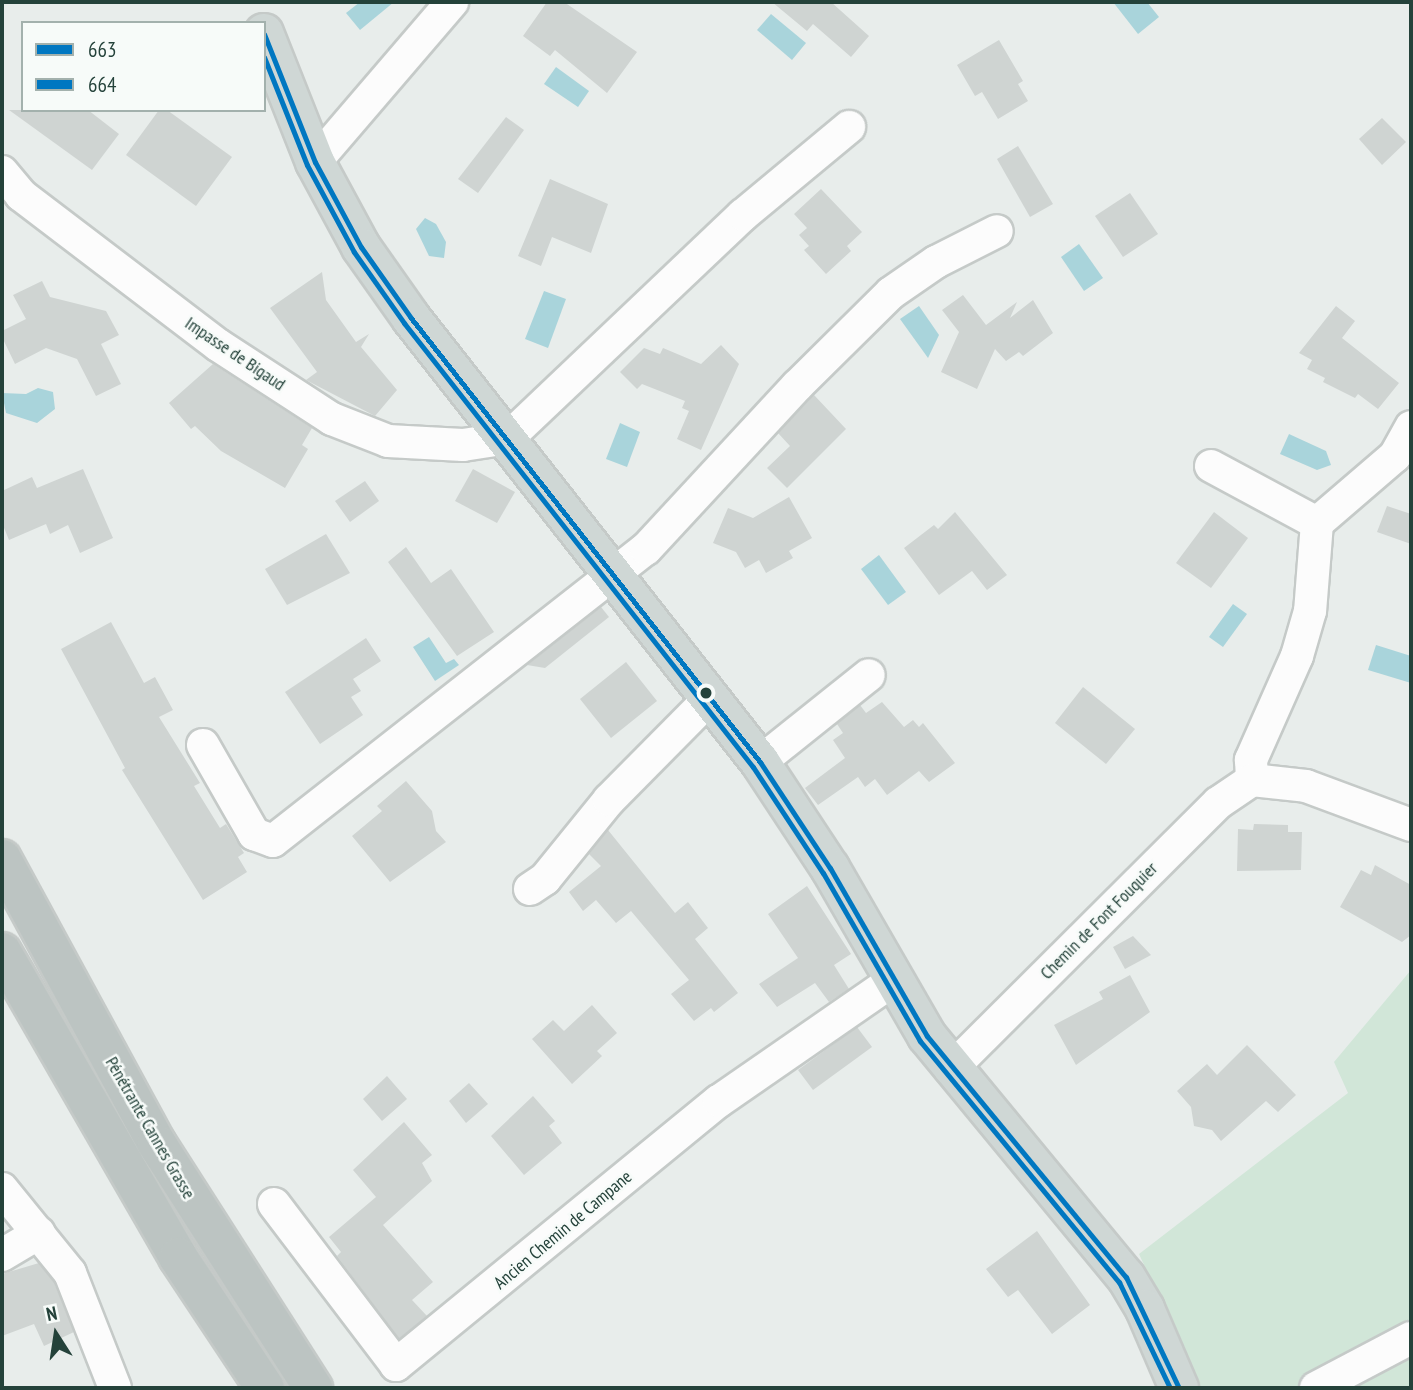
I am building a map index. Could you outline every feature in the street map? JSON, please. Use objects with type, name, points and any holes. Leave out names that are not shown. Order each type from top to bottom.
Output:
[{"type":"highway","name":"Pénétrante Cannes Grasse","points":[[2,859],[157,1144],[313,1388]]},
{"type":"highway","points":[[2,952],[171,1245],[265,1388]]},
{"type":"main road","points":[[255,2],[260,21]]},
{"type":"main road","points":[[266,38],[315,162],[368,257],[612,574],[761,762],[951,1069],[1126,1277],[1145,1309],[1179,1388]]},
{"type":"main road","points":[[1094,1242],[1156,1388]]},
{"type":"street","points":[[315,162],[452,2]]},
{"type":"street","points":[[508,438],[743,215],[849,127]]},
{"type":"street","name":"Impasse de Bigaud","points":[[2,172],[21,195],[218,345],[332,419],[388,441],[427,446],[508,438]]},
{"type":"street","points":[[203,745],[254,834],[273,841],[458,701],[646,549],[797,386],[891,293],[936,262],[997,231]]},
{"type":"street","points":[[1411,428],[1395,456],[1317,523],[1310,611],[1297,656],[1251,760],[1252,780],[1306,786],[1411,825]]},
{"type":"street","points":[[1211,466],[1317,523]]},
{"type":"street","points":[[761,762],[869,675]]},
{"type":"street","points":[[530,889],[545,879],[609,800],[709,698]]},
{"type":"street","name":"Chemin de Font Fouquier","points":[[951,1069],[1218,803],[1252,780]]},
{"type":"street","name":"Ancien Chemin de Campane","points":[[274,1204],[396,1366],[719,1101],[895,979]]},
{"type":"street","points":[[2,1189],[70,1273],[116,1388]]},
{"type":"street","points":[[2,1255],[39,1233]]},
{"type":"street","points":[[1316,1388],[1411,1338]]},
{"type":"green space","points":[[1411,970],[1411,1388],[1201,1388],[1139,1254],[1348,1093],[1334,1062]]},
{"type":"water","points":[[360,2],[394,2],[360,30],[346,13]]},
{"type":"water","points":[[1113,2],[1147,2],[1159,17],[1138,34]]},
{"type":"water","points":[[771,14],[806,43],[792,60],[757,30]]},
{"type":"water","points":[[556,67],[589,91],[578,107],[544,84]]},
{"type":"water","points":[[425,218],[436,224],[446,242],[444,258],[429,256],[416,229]]},
{"type":"water","points":[[1079,244],[1103,278],[1084,291],[1061,257]]},
{"type":"water","points":[[544,291],[566,299],[548,348],[525,339]]},
{"type":"water","points":[[919,306],[939,335],[928,358],[900,319]]},
{"type":"water","points":[[38,388],[53,392],[55,409],[37,423],[6,413],[2,393],[26,394]]},
{"type":"water","points":[[620,423],[640,432],[627,467],[606,459]]},
{"type":"water","points":[[1289,434],[1326,451],[1331,465],[1317,470],[1280,454]]},
{"type":"water","points":[[879,555],[906,592],[888,605],[861,569]]},
{"type":"water","points":[[1233,604],[1247,614],[1223,647],[1209,637]]},
{"type":"water","points":[[429,637],[446,663],[454,659],[459,665],[435,681],[413,647]]},
{"type":"water","points":[[1376,645],[1411,656],[1411,683],[1368,670]]},
{"type":"building","points":[[547,2],[564,2],[637,52],[607,93],[555,50],[550,56],[523,36]]},
{"type":"building","points":[[772,2],[831,2],[869,36],[851,57],[813,24],[807,31]]},
{"type":"building","points":[[999,40],[1023,81],[1018,84],[1028,101],[998,119],[982,92],[975,96],[957,65]]},
{"type":"building","points":[[9,110],[91,112],[119,134],[92,170]]},
{"type":"building","points":[[158,112],[170,112],[232,157],[196,206],[126,155]]},
{"type":"building","points":[[506,117],[524,130],[478,193],[458,179]]},
{"type":"building","points":[[1382,118],[1406,142],[1382,165],[1359,139]]},
{"type":"building","points":[[1018,146],[1053,204],[1030,217],[997,159]]},
{"type":"building","points":[[550,179],[608,204],[591,253],[552,237],[541,266],[518,256]]},
{"type":"building","points":[[821,189],[862,232],[847,246],[851,251],[826,274],[804,250],[809,246],[799,235],[807,228],[794,214]]},
{"type":"building","points":[[1130,193],[1158,234],[1123,257],[1095,216]]},
{"type":"building","points":[[322,272],[326,300],[356,342],[369,334],[361,347],[397,390],[375,416],[306,380],[317,372],[270,308]]},
{"type":"building","points":[[42,281],[50,297],[106,311],[119,335],[101,344],[121,384],[96,396],[77,359],[46,348],[15,364],[2,337],[2,331],[26,319],[13,295]]},
{"type":"building","points":[[963,295],[986,325],[1017,302],[1010,318],[1033,300],[1053,333],[1023,356],[1019,352],[1006,361],[995,349],[977,389],[941,372],[959,332],[942,310]]},
{"type":"building","points":[[1336,306],[1355,321],[1342,338],[1399,383],[1378,409],[1358,394],[1355,398],[1323,382],[1325,378],[1307,369],[1312,360],[1299,353]]},
{"type":"building","points":[[721,345],[739,364],[701,450],[677,439],[689,411],[682,408],[685,401],[642,384],[637,389],[620,372],[644,348],[660,354],[663,348],[701,364]]},
{"type":"building","points":[[213,364],[312,428],[302,445],[308,449],[285,488],[221,451],[195,426],[191,429],[169,403]]},
{"type":"building","points":[[814,395],[846,429],[787,488],[767,468],[790,446],[778,433]]},
{"type":"building","points":[[83,469],[113,538],[80,553],[68,525],[50,534],[46,524],[9,540],[2,523],[2,491],[32,477],[37,488]]},
{"type":"building","points":[[473,469],[515,492],[497,523],[455,501]]},
{"type":"building","points":[[365,481],[379,501],[350,522],[335,501]]},
{"type":"building","points":[[789,497],[812,538],[789,551],[793,558],[766,573],[759,560],[745,568],[736,552],[713,543],[728,508],[753,518]]},
{"type":"building","points":[[1387,506],[1411,514],[1411,544],[1377,532]]},
{"type":"building","points":[[955,512],[1007,575],[987,590],[972,571],[939,595],[904,548],[934,525],[938,529]]},
{"type":"building","points":[[1214,512],[1248,538],[1211,588],[1176,563]]},
{"type":"building","points":[[326,534],[350,573],[287,605],[265,569]]},
{"type":"building","points":[[406,547],[431,583],[451,569],[494,632],[457,656],[388,562]]},
{"type":"building","points":[[601,607],[609,617],[545,668],[527,665]]},
{"type":"building","points":[[111,622],[144,683],[155,677],[173,710],[159,717],[200,783],[194,786],[220,828],[226,824],[244,853],[238,857],[247,872],[203,900],[122,770],[125,768],[61,649]]},
{"type":"building","points":[[366,638],[381,661],[353,679],[361,691],[351,697],[363,715],[320,744],[285,692]]},
{"type":"building","points":[[626,662],[657,701],[611,738],[580,699]]},
{"type":"building","points":[[1083,687],[1135,729],[1106,764],[1055,723]]},
{"type":"building","points":[[882,702],[904,727],[913,720],[919,727],[923,723],[955,763],[929,782],[919,771],[887,795],[875,779],[865,787],[858,777],[818,805],[805,788],[845,758],[833,740],[843,733],[837,724],[860,705],[866,713]]},
{"type":"building","points":[[406,781],[432,811],[436,831],[446,842],[390,882],[352,836],[382,811],[377,806]]},
{"type":"building","points":[[1254,824],[1288,825],[1288,832],[1302,832],[1301,870],[1237,871],[1238,829],[1253,830]]},
{"type":"building","points":[[608,830],[675,913],[688,902],[708,928],[695,939],[738,993],[714,1012],[711,1008],[694,1021],[671,994],[689,980],[631,911],[616,923],[596,900],[583,911],[569,892],[601,866],[589,854]]},
{"type":"building","points":[[1375,865],[1411,885],[1411,935],[1402,942],[1340,907],[1361,870],[1371,875]]},
{"type":"building","points":[[807,886],[851,954],[834,965],[849,989],[829,1002],[815,983],[777,1007],[759,984],[798,958],[768,914]]},
{"type":"building","points":[[1133,936],[1151,955],[1125,969],[1113,947]]},
{"type":"building","points":[[1130,975],[1150,1012],[1076,1065],[1054,1025],[1103,999],[1099,992]]},
{"type":"building","points":[[592,1005],[617,1033],[597,1051],[602,1056],[572,1084],[532,1039],[553,1020],[564,1031]]},
{"type":"building","points":[[857,1027],[872,1047],[813,1090],[798,1070]]},
{"type":"building","points":[[1247,1045],[1296,1095],[1278,1112],[1266,1101],[1221,1141],[1212,1130],[1194,1126],[1191,1107],[1177,1091],[1207,1064],[1217,1075]]},
{"type":"building","points":[[387,1076],[407,1099],[382,1121],[363,1099]]},
{"type":"building","points":[[469,1083],[488,1104],[466,1123],[449,1101]]},
{"type":"building","points":[[533,1096],[555,1121],[549,1126],[562,1143],[524,1175],[491,1136]]},
{"type":"building","points":[[404,1122],[432,1155],[422,1163],[432,1181],[383,1225],[433,1282],[412,1300],[427,1316],[399,1339],[337,1256],[341,1252],[329,1237],[376,1197],[353,1170]]},
{"type":"building","points":[[1037,1231],[1090,1305],[1052,1334],[1018,1290],[1008,1297],[986,1269]]},
{"type":"building","points":[[39,1263],[54,1282],[74,1332],[44,1346],[34,1324],[2,1336],[2,1274]]},
{"type":"transit line","name":"663","points":[[266,39],[315,162],[361,247],[411,318],[760,762],[830,868],[927,1036],[1126,1277],[1179,1388]]},
{"type":"transit line","name":"664","points":[[266,62],[307,165],[354,252],[404,323],[753,767],[823,873],[920,1041],[1119,1282],[1170,1388]]}]
